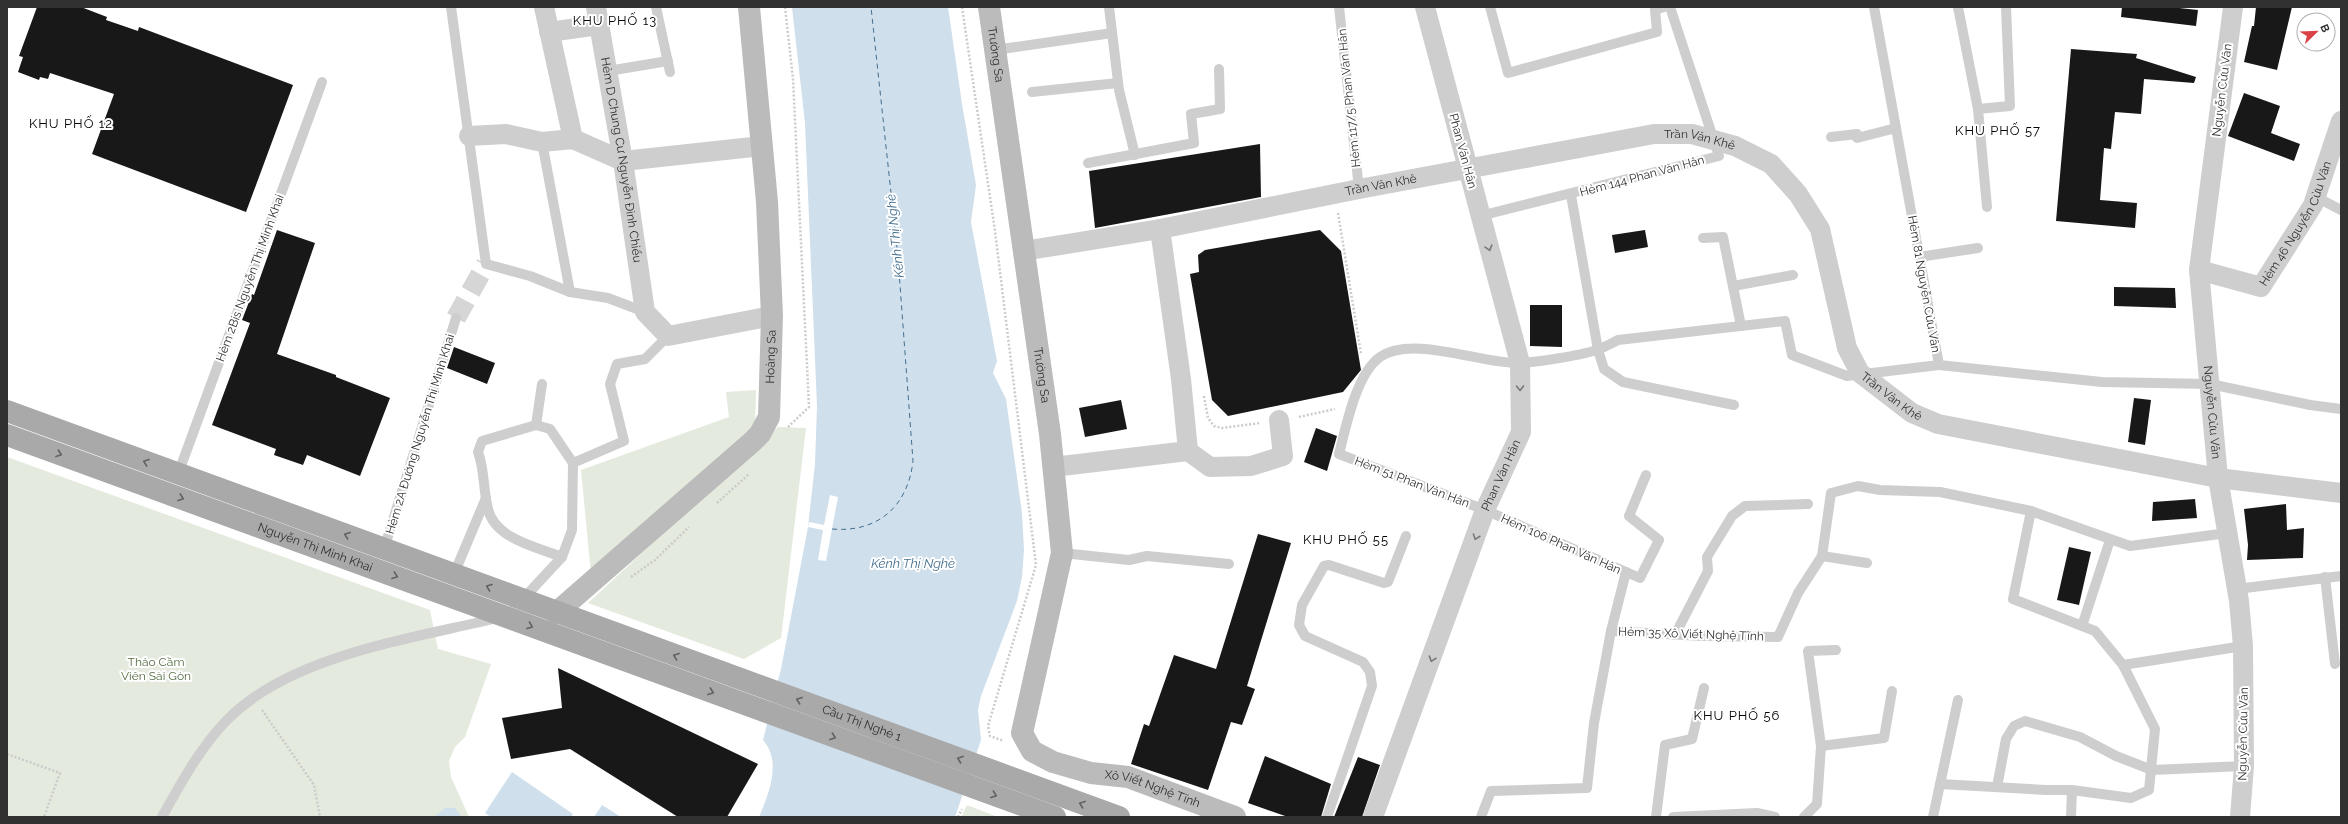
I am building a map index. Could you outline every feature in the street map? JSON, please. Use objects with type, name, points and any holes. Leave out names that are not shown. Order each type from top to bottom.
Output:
[{"type":"main road","name":"Nguyễn Thị Minh Khai","points":[[7,411],[454,574],[604,631]]},
{"type":"main road","name":"Nguyễn Thị Minh Khai","points":[[29,419],[15,437],[608,655]]},
{"type":"main road","name":"Cầu Thị Nghè 1","points":[[604,631],[1119,817]]},
{"type":"main road","name":"Cầu Thị Nghè 1","points":[[608,655],[1055,817]]},
{"type":"street","points":[[544,7],[573,139]]},
{"type":"street","name":"Hoàng Sa","points":[[556,613],[760,434],[769,417],[772,316],[769,231],[749,7]]},
{"type":"street","name":"Trường Sa","points":[[989,7],[1053,467],[1062,553],[1023,722],[1022,733],[1029,746]]},
{"type":"street","name":"Phan Văn Hân","points":[[1373,817],[1485,510],[1521,432],[1520,363],[1424,7]]},
{"type":"street","name":"Nguyễn Cửu Vân","points":[[2233,7],[2199,270],[2218,478],[2237,589],[2243,646],[2244,766],[2240,817]]},
{"type":"street","points":[[549,32],[597,16]]},
{"type":"street","name":"Hẻm D Chung Cư Nguyễn Ðình Chiểu","points":[[597,16],[623,161],[645,312]]},
{"type":"street","name":"Hẻm 46 Nguyễn Cửu Vân","points":[[2199,270],[2261,287],[2313,205],[2341,121]]},
{"type":"street","points":[[469,136],[506,134],[542,142],[573,139],[623,161],[762,146]]},
{"type":"street","name":"Trần Văn Khê","points":[[1023,251],[1160,229],[1335,206],[1359,189],[1654,134],[1692,134],[1735,146],[1771,164],[1798,194],[1820,229],[1847,348],[1860,373],[1912,413],[1938,424],[2218,478],[2341,493]]},
{"type":"street","points":[[1160,229],[1181,379],[1188,451]]},
{"type":"street","points":[[645,312],[668,336],[772,316]]},
{"type":"street","points":[[1053,467],[1188,451],[1210,467],[1251,466],[1283,456],[1279,420]]},
{"type":"street","name":"Xô Viết Nghệ Tĩnh","points":[[1029,746],[1053,762],[1091,773],[1128,777],[1235,817]]},
{"type":"street","name":"Xô Viết Nghệ Tĩnh","points":[[1091,773],[1121,790],[1197,817]]},
{"type":"lane","points":[[451,7],[486,264],[530,276],[570,292],[608,298],[645,312]]},
{"type":"lane","points":[[656,7],[670,72]]},
{"type":"lane","points":[[1109,7],[1118,83],[1135,155]]},
{"type":"lane","name":"Hẻm 117/5 Phan Văn Hân","points":[[1339,7],[1359,189]]},
{"type":"lane","points":[[1490,7],[1508,73],[1657,32],[1655,10],[1664,7]]},
{"type":"lane","points":[[1670,7],[1713,140]]},
{"type":"lane","name":"Hẻm 81 Nguyễn Cửu Vân","points":[[1874,7],[1939,365],[2102,382],[2210,384],[2310,405],[2341,409]]},
{"type":"lane","points":[[1958,7],[1978,109],[1987,207]]},
{"type":"lane","points":[[1978,109],[2010,106],[2006,7]]},
{"type":"lane","points":[[995,50],[1112,33]]},
{"type":"lane","points":[[608,71],[668,61]]},
{"type":"lane","points":[[1088,163],[1194,143],[1191,114],[1220,109],[1219,70]]},
{"type":"lane","name":"Hẻm 2Bis Nguyễn Thị Minh Khai","points":[[178,474],[322,82]]},
{"type":"lane","points":[[1032,92],[1118,83]]},
{"type":"lane","points":[[1831,137],[1857,134],[1857,138],[1896,128]]},
{"type":"lane","name":"Hẻm 144 Phan Văn Hân","points":[[1480,216],[1571,195],[1719,156],[1713,140]]},
{"type":"lane","points":[[542,142],[570,292]]},
{"type":"lane","name":"Hẻm 144 Phan Văn Hân","points":[[1571,195],[1598,350],[1604,369],[1623,382],[1734,405]]},
{"type":"lane","points":[[2316,197],[2341,210]]},
{"type":"lane","points":[[1703,238],[1723,237],[1741,326]]},
{"type":"lane","points":[[1919,257],[1978,248]]},
{"type":"lane","points":[[1733,286],[1794,275]]},
{"type":"lane","name":"Hẻm 2A Đường Nguyễn Thị Minh Khai","points":[[384,549],[456,318]]},
{"type":"lane","points":[[1520,363],[1598,350],[1618,340],[1784,321],[1792,355],[1847,376],[1860,373],[1939,365]]},
{"type":"lane","points":[[573,463],[624,441],[610,384],[617,364],[645,359],[668,336]]},
{"type":"lane","name":"Hẻm 51 Phan Văn Hân","points":[[1485,510],[1339,454],[1352,407],[1367,372],[1380,357],[1403,348],[1436,350],[1520,363]]},
{"type":"lane","points":[[536,425],[542,384]]},
{"type":"lane","points":[[522,600],[562,557],[572,530],[573,463],[550,429],[536,425],[482,441],[478,452],[484,467],[486,498],[494,523],[503,533],[562,557]]},
{"type":"lane","points":[[1626,572],[1640,578],[1660,540],[1629,516],[1646,475]]},
{"type":"lane","name":"Hẻm 35 Xô Viết Nghệ Tĩnh","points":[[1481,817],[1491,791],[1587,788],[1594,722],[1611,631],[1675,635],[1778,637],[1798,593],[1822,556],[1831,493],[1858,486],[1880,490],[1940,492],[2031,511]]},
{"type":"lane","points":[[454,574],[486,498]]},
{"type":"lane","points":[[1675,635],[1708,571],[1707,557],[1738,511],[1746,506],[1808,504]]},
{"type":"lane","name":"Hẻm 106 Phan Văn Hân","points":[[1485,510],[1626,572],[1611,631]]},
{"type":"lane","points":[[1940,784],[2072,790],[2131,798],[2149,790],[2155,729],[2123,665],[2095,631],[2014,599],[2031,511],[2130,546],[2227,533]]},
{"type":"lane","points":[[1327,817],[1372,686],[1370,672],[1363,662],[1305,636],[1299,625],[1302,605],[1324,566],[1329,565],[1384,583],[1388,582],[1406,536]]},
{"type":"lane","points":[[2082,626],[2110,540]]},
{"type":"lane","points":[[1062,553],[1129,560],[1147,556],[1229,564]]},
{"type":"lane","points":[[1822,556],[1867,563]]},
{"type":"lane","points":[[2237,589],[2341,576]]},
{"type":"lane","points":[[2325,578],[2335,664]]},
{"type":"lane","points":[[162,817],[216,733],[229,719],[253,699],[277,683],[325,661],[505,616]]},
{"type":"lane","points":[[2123,665],[2243,646]]},
{"type":"lane","points":[[1804,817],[1817,804],[1821,746],[1808,651],[1836,650]]},
{"type":"lane","points":[[1656,817],[1665,745],[1692,739],[1704,688]]},
{"type":"lane","points":[[1821,746],[1884,738],[1892,691]]},
{"type":"lane","points":[[1933,817],[1958,700]]},
{"type":"lane","points":[[1997,787],[2006,739],[2014,726],[2025,721],[2080,737],[2116,756],[2152,770],[2244,766]]},
{"type":"lane","points":[[2071,817],[2072,790]]},
{"type":"lane","points":[[1673,817],[1757,813],[1775,817]]},
{"type":"path","points":[[962,7],[995,231],[1036,564],[988,726],[990,736],[1029,746]]},
{"type":"path","points":[[1335,206],[1362,362]]},
{"type":"path","points":[[1203,388],[1208,418],[1214,426],[1222,428],[1279,420],[1333,410],[1338,407]]},
{"type":"path","points":[[253,699],[314,785],[320,817]]},
{"type":"path","points":[[7,754],[60,773],[44,817]]},
{"type":"path","points":[[958,817],[962,809]]},
{"type":"green space","points":[[756,390],[755,428],[591,574],[581,470],[729,417],[726,392]]},
{"type":"green space","points":[[778,427],[806,428],[781,638],[744,659],[588,603]]},
{"type":"green space","name":"Thảo Cầm Viên Sài Gòn","points":[[7,457],[430,610],[438,649],[491,664],[465,737],[455,747],[449,761],[451,777],[469,817],[7,817]]},
{"type":"green space","points":[[967,805],[998,817],[961,817]]},
{"type":"water","name":"Kênh Thị Nghè","points":[[792,7],[948,7],[962,104],[976,185],[971,222],[997,361],[993,373],[1006,399],[1022,513],[1024,550],[1022,577],[1017,601],[981,696],[978,710],[981,740],[955,817],[759,817],[770,788],[773,768],[769,748],[763,740],[781,669],[808,527],[815,464],[817,406],[805,123]]},
{"type":"water","points":[[512,772],[573,814],[571,817],[491,817],[485,813]]},
{"type":"water","points":[[602,805],[621,817],[594,817]]},
{"type":"water","points":[[445,808],[455,808],[462,817],[434,817]]},
{"type":"pier","points":[[830,495],[838,497],[826,561],[818,560],[823,530],[808,527],[809,522],[824,525]]},
{"type":"building","points":[[37,7],[81,7],[107,17],[106,20],[138,31],[139,27],[293,85],[246,212],[92,154],[114,94],[50,73],[48,79],[40,77],[39,80],[18,72],[23,57],[19,56]]},
{"type":"building","points":[[2122,7],[2170,7],[2198,10],[2196,26],[2121,17]]},
{"type":"building","points":[[2256,7],[2292,7],[2277,70],[2244,62],[2252,26],[2254,26]]},
{"type":"building","points":[[2071,49],[2137,54],[2136,58],[2196,77],[2194,83],[2144,79],[2141,114],[2115,112],[2111,149],[2104,148],[2100,200],[2137,203],[2135,228],[2056,221]]},
{"type":"building","points":[[2244,93],[2280,106],[2271,133],[2300,144],[2294,161],[2228,136]]},
{"type":"building","points":[[1260,144],[1261,197],[1095,228],[1089,171]]},
{"type":"building","points":[[277,230],[315,243],[277,354],[336,375],[336,377],[390,398],[360,476],[307,455],[303,465],[274,455],[276,449],[212,425],[250,323],[242,320],[252,294],[254,295]]},
{"type":"building","points":[[1320,230],[1341,251],[1361,370],[1343,392],[1228,416],[1212,400],[1190,274],[1199,272],[1198,255],[1205,250]]},
{"type":"building","points":[[1645,230],[1648,247],[1615,253],[1612,235]]},
{"type":"building","points":[[2114,287],[2175,288],[2176,308],[2114,306]]},
{"type":"building","points":[[1530,305],[1562,305],[1562,347],[1530,346]]},
{"type":"building","points":[[454,347],[495,363],[487,384],[447,368]]},
{"type":"building","points":[[2134,398],[2151,400],[2145,445],[2128,442]]},
{"type":"building","points":[[1121,400],[1127,429],[1085,437],[1079,408]]},
{"type":"building","points":[[1316,428],[1337,436],[1327,471],[1304,462]]},
{"type":"building","points":[[2195,499],[2197,518],[2152,521],[2153,502]]},
{"type":"building","points":[[2286,504],[2287,530],[2304,528],[2303,558],[2247,560],[2248,545],[2244,509]]},
{"type":"building","points":[[1258,534],[1291,543],[1247,686],[1255,689],[1242,725],[1231,722],[1208,790],[1131,764],[1144,724],[1149,726],[1174,655],[1216,669]]},
{"type":"building","points":[[2069,547],[2091,552],[2079,605],[2057,600]]},
{"type":"building","points":[[558,668],[758,764],[727,817],[678,817],[570,749],[511,759],[502,718],[562,708]]},
{"type":"building","points":[[1265,756],[1331,784],[1321,817],[1288,817],[1248,803]]},
{"type":"building","points":[[1358,757],[1380,765],[1362,817],[1334,817]]},
{"type":"ferry route","points":[[832,529],[848,529],[863,526],[877,521],[888,513],[905,491],[910,477],[913,461],[898,258],[871,7]]},
{"type":"tunnel","points":[[456,318],[486,264]]},
{"type":"district","name":"KHU PHỐ 13","points":[[615,20]]},
{"type":"district","name":"KHU PHỐ 12","points":[[71,123]]},
{"type":"district","name":"KHU PHỐ 57","points":[[1998,130]]},
{"type":"district","name":"KHU PHỐ 55","points":[[1346,539]]},
{"type":"district","name":"KHU PHỐ 56","points":[[1737,715]]}]
